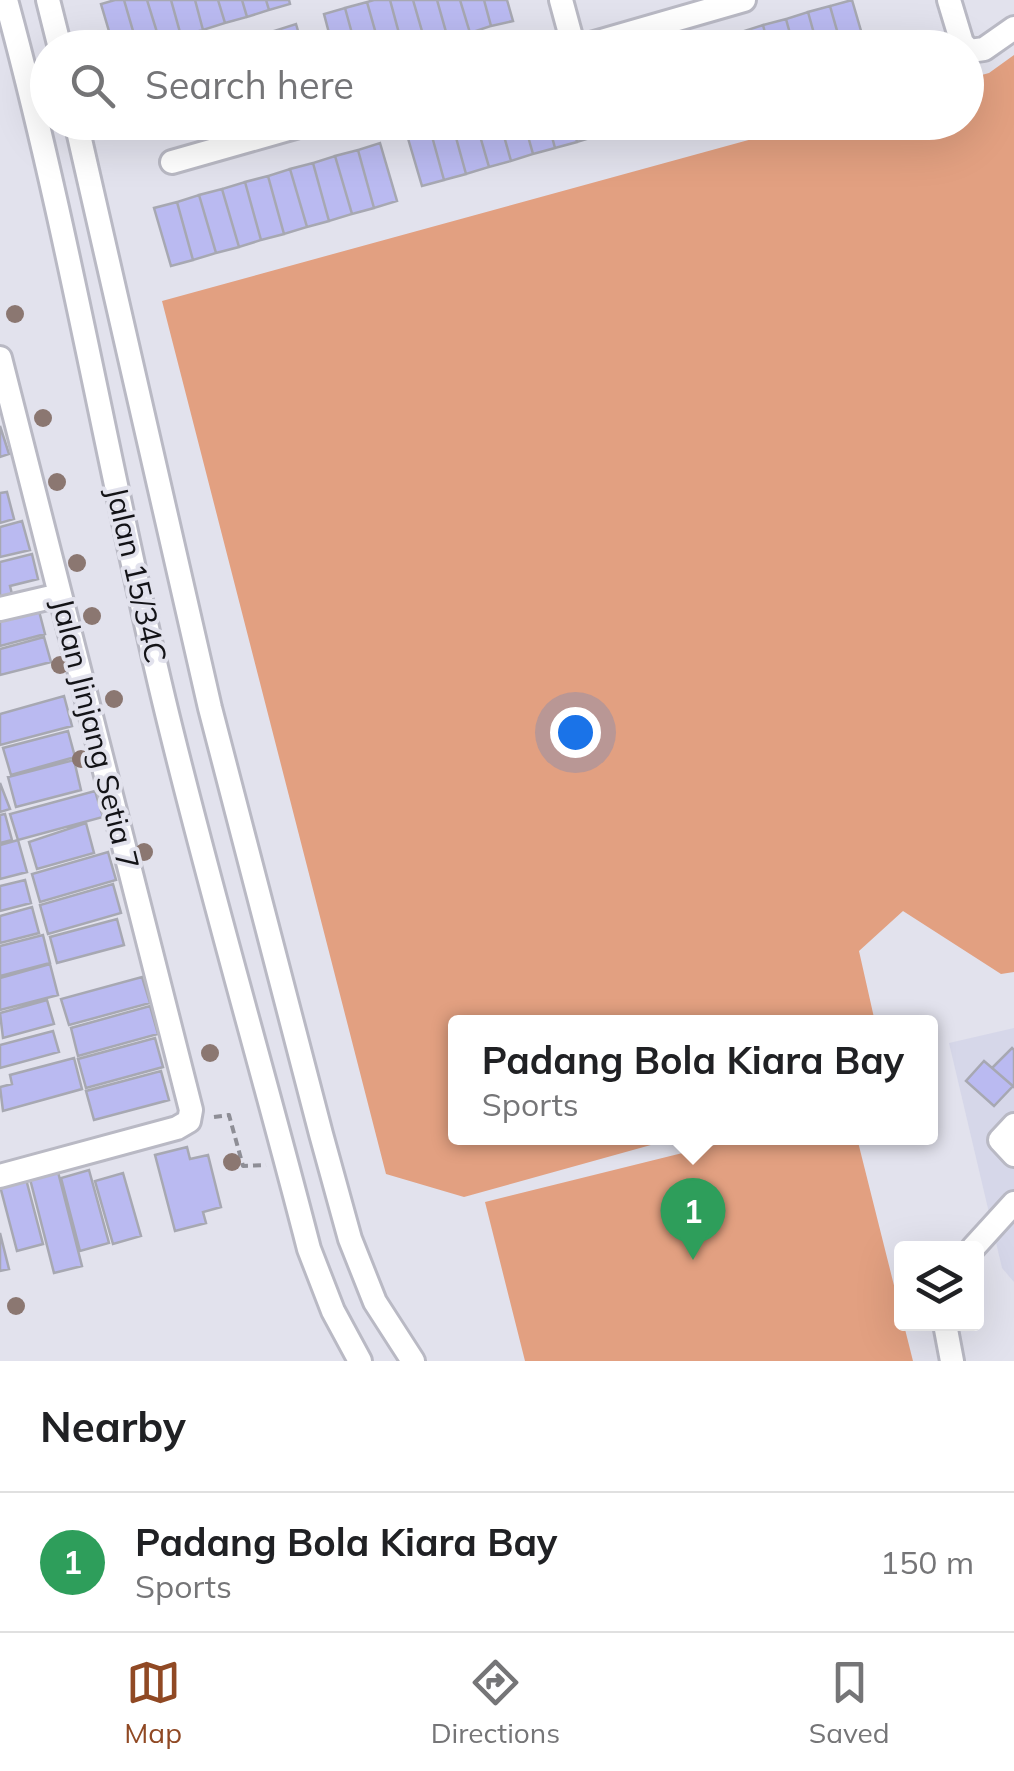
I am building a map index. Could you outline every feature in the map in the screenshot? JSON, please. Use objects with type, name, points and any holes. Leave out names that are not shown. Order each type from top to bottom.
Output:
[{"type":"street","name":"Jalan 15/34C","points":[[6,0],[30,89]]},
{"type":"street","points":[[48,0],[56,30]]},
{"type":"street","points":[[561,0],[570,30]]},
{"type":"street","points":[[639,30],[744,0]]},
{"type":"street","points":[[949,0],[958,30]]},
{"type":"street","points":[[984,49],[1014,28]]},
{"type":"street","name":"Jalan 15/34C","points":[[44,140],[96,399],[165,703],[319,1280],[360,1361]]},
{"type":"street","name":"Jalan 15/34C","points":[[80,140],[210,708],[321,1134],[350,1239],[376,1302],[412,1361]]},
{"type":"street","points":[[172,162],[250,140]]},
{"type":"street","name":"Jalan Jinjang Setia 7","points":[[0,358],[190,1115]]},
{"type":"street","points":[[0,609],[60,595]]},
{"type":"street","points":[[0,1176],[178,1128],[190,1115]]},
{"type":"street","points":[[1014,1125],[1000,1140],[1014,1156]]},
{"type":"street","points":[[979,1241],[1014,1203]]},
{"type":"street","points":[[946,1331],[952,1361]]},
{"type":"path","points":[[190,1115],[229,1115],[243,1166],[285,1156]]},
{"type":"shaded area","points":[[1014,55],[1014,972],[1001,974],[903,911],[859,951],[873,1015],[448,1015],[448,1145],[651,1145],[464,1197],[386,1174],[162,301],[748,140],[984,140],[984,74]]},
{"type":"shaded area","points":[[1014,1028],[1014,1282],[1002,1268],[949,1043]]},
{"type":"shaded area","points":[[715,1145],[859,1145],[894,1285],[894,1331],[905,1331],[913,1361],[525,1361],[485,1202]]},
{"type":"building","points":[[124,0],[133,30],[109,30],[101,4]]},
{"type":"building","points":[[124,0],[147,0],[156,30],[133,30]]},
{"type":"building","points":[[147,0],[171,0],[179,30],[156,30]]},
{"type":"building","points":[[171,0],[195,0],[203,30],[179,30]]},
{"type":"building","points":[[195,0],[218,0],[225,23],[203,30]]},
{"type":"building","points":[[218,0],[242,0],[247,17],[225,23]]},
{"type":"building","points":[[242,0],[266,0],[269,10],[247,17]]},
{"type":"building","points":[[266,0],[289,0],[290,4],[269,10]]},
{"type":"building","points":[[390,0],[398,30],[375,30],[367,2]]},
{"type":"building","points":[[390,0],[413,0],[422,30],[398,30]]},
{"type":"building","points":[[413,0],[437,0],[445,30],[422,30]]},
{"type":"building","points":[[437,0],[460,0],[469,30],[445,30]]},
{"type":"building","points":[[460,0],[484,0],[491,26],[469,30]]},
{"type":"building","points":[[484,0],[507,0],[513,21],[491,26]]},
{"type":"building","points":[[852,0],[861,30],[837,30],[830,6]]},
{"type":"building","points":[[367,2],[375,30],[351,30],[345,8]]},
{"type":"building","points":[[830,6],[837,30],[813,30],[808,12]]},
{"type":"building","points":[[345,8],[351,30],[328,30],[324,14]]},
{"type":"building","points":[[808,12],[813,30],[789,30],[786,19]]},
{"type":"building","points":[[786,19],[789,30],[764,30],[763,25]]},
{"type":"building","points":[[408,140],[433,140],[444,180],[422,186]]},
{"type":"building","points":[[433,140],[457,140],[466,174],[444,180]]},
{"type":"building","points":[[457,140],[481,140],[489,167],[466,174]]},
{"type":"building","points":[[481,140],[505,140],[511,161],[489,167]]},
{"type":"building","points":[[505,140],[529,140],[533,154],[511,161]]},
{"type":"building","points":[[529,140],[553,140],[555,148],[533,154]]},
{"type":"building","points":[[553,140],[576,140],[577,142],[555,148]]},
{"type":"building","points":[[380,143],[397,201],[374,208],[358,150]]},
{"type":"building","points":[[358,150],[374,208],[352,214],[335,156]]},
{"type":"building","points":[[335,156],[352,214],[329,221],[313,163]]},
{"type":"building","points":[[313,163],[329,221],[307,227],[290,169]]},
{"type":"building","points":[[290,169],[307,227],[284,234],[268,176]]},
{"type":"building","points":[[268,176],[284,234],[261,240],[245,182]]},
{"type":"building","points":[[245,182],[261,240],[239,247],[222,189]]},
{"type":"building","points":[[222,189],[239,247],[216,253],[199,195]]},
{"type":"building","points":[[199,195],[216,253],[193,260],[177,202]]},
{"type":"building","points":[[177,202],[193,260],[171,266],[154,208]]},
{"type":"building","points":[[0,426],[9,454],[0,457]]},
{"type":"building","points":[[7,492],[14,519],[0,523],[0,493]]},
{"type":"building","points":[[22,521],[30,550],[0,557],[0,527]]},
{"type":"building","points":[[32,554],[38,579],[10,586],[12,594],[0,597],[0,562]]},
{"type":"building","points":[[39,611],[45,634],[0,646],[0,621]]},
{"type":"building","points":[[44,637],[51,662],[0,675],[0,649]]},
{"type":"building","points":[[64,696],[72,726],[0,745],[0,714]]},
{"type":"building","points":[[68,731],[75,757],[11,775],[3,748]]},
{"type":"building","points":[[74,760],[81,790],[16,807],[8,777]]},
{"type":"building","points":[[0,783],[10,809],[0,812]]},
{"type":"building","points":[[95,791],[103,817],[18,840],[10,814]]},
{"type":"building","points":[[5,814],[12,840],[0,843],[0,815]]},
{"type":"building","points":[[86,823],[94,853],[37,869],[29,842]]},
{"type":"building","points":[[18,840],[27,872],[0,879],[0,845]]},
{"type":"building","points":[[108,852],[116,880],[40,902],[32,874]]},
{"type":"building","points":[[25,880],[31,903],[0,911],[0,886]]},
{"type":"building","points":[[113,884],[121,913],[48,934],[40,905]]},
{"type":"building","points":[[32,907],[39,933],[0,943],[0,916]]},
{"type":"building","points":[[117,919],[124,945],[57,963],[50,937]]},
{"type":"building","points":[[43,935],[50,963],[0,976],[0,946]]},
{"type":"building","points":[[50,964],[58,995],[0,1010],[0,978]]},
{"type":"building","points":[[142,977],[150,1003],[69,1025],[61,999]]},
{"type":"building","points":[[47,1000],[54,1024],[3,1038],[0,1013]]},
{"type":"building","points":[[150,1006],[158,1034],[78,1056],[71,1028]]},
{"type":"building","points":[[53,1031],[59,1052],[0,1068],[0,1045]]},
{"type":"building","points":[[155,1038],[163,1067],[86,1088],[78,1059]]},
{"type":"building","points":[[1014,1050],[1014,1087],[992,1068]]},
{"type":"building","points":[[74,1058],[82,1089],[3,1111],[0,1087],[12,1084],[10,1075]]},
{"type":"building","points":[[984,1061],[1013,1086],[994,1106],[966,1081]]},
{"type":"building","points":[[161,1071],[169,1100],[94,1120],[86,1091]]},
{"type":"building","points":[[187,1147],[190,1159],[208,1155],[221,1207],[203,1212],[206,1223],[175,1231],[155,1155]]},
{"type":"building","points":[[89,1170],[109,1243],[80,1251],[61,1178]]},
{"type":"building","points":[[58,1172],[82,1266],[54,1273],[30,1179]]},
{"type":"building","points":[[123,1173],[141,1236],[113,1244],[95,1181]]},
{"type":"building","points":[[26,1179],[43,1244],[17,1251],[0,1186]]},
{"type":"building","points":[[0,1233],[9,1269],[0,1271]]},
{"type":"place","name":"Padang Bola Kiara Bay","points":[[693,1260]]}]
